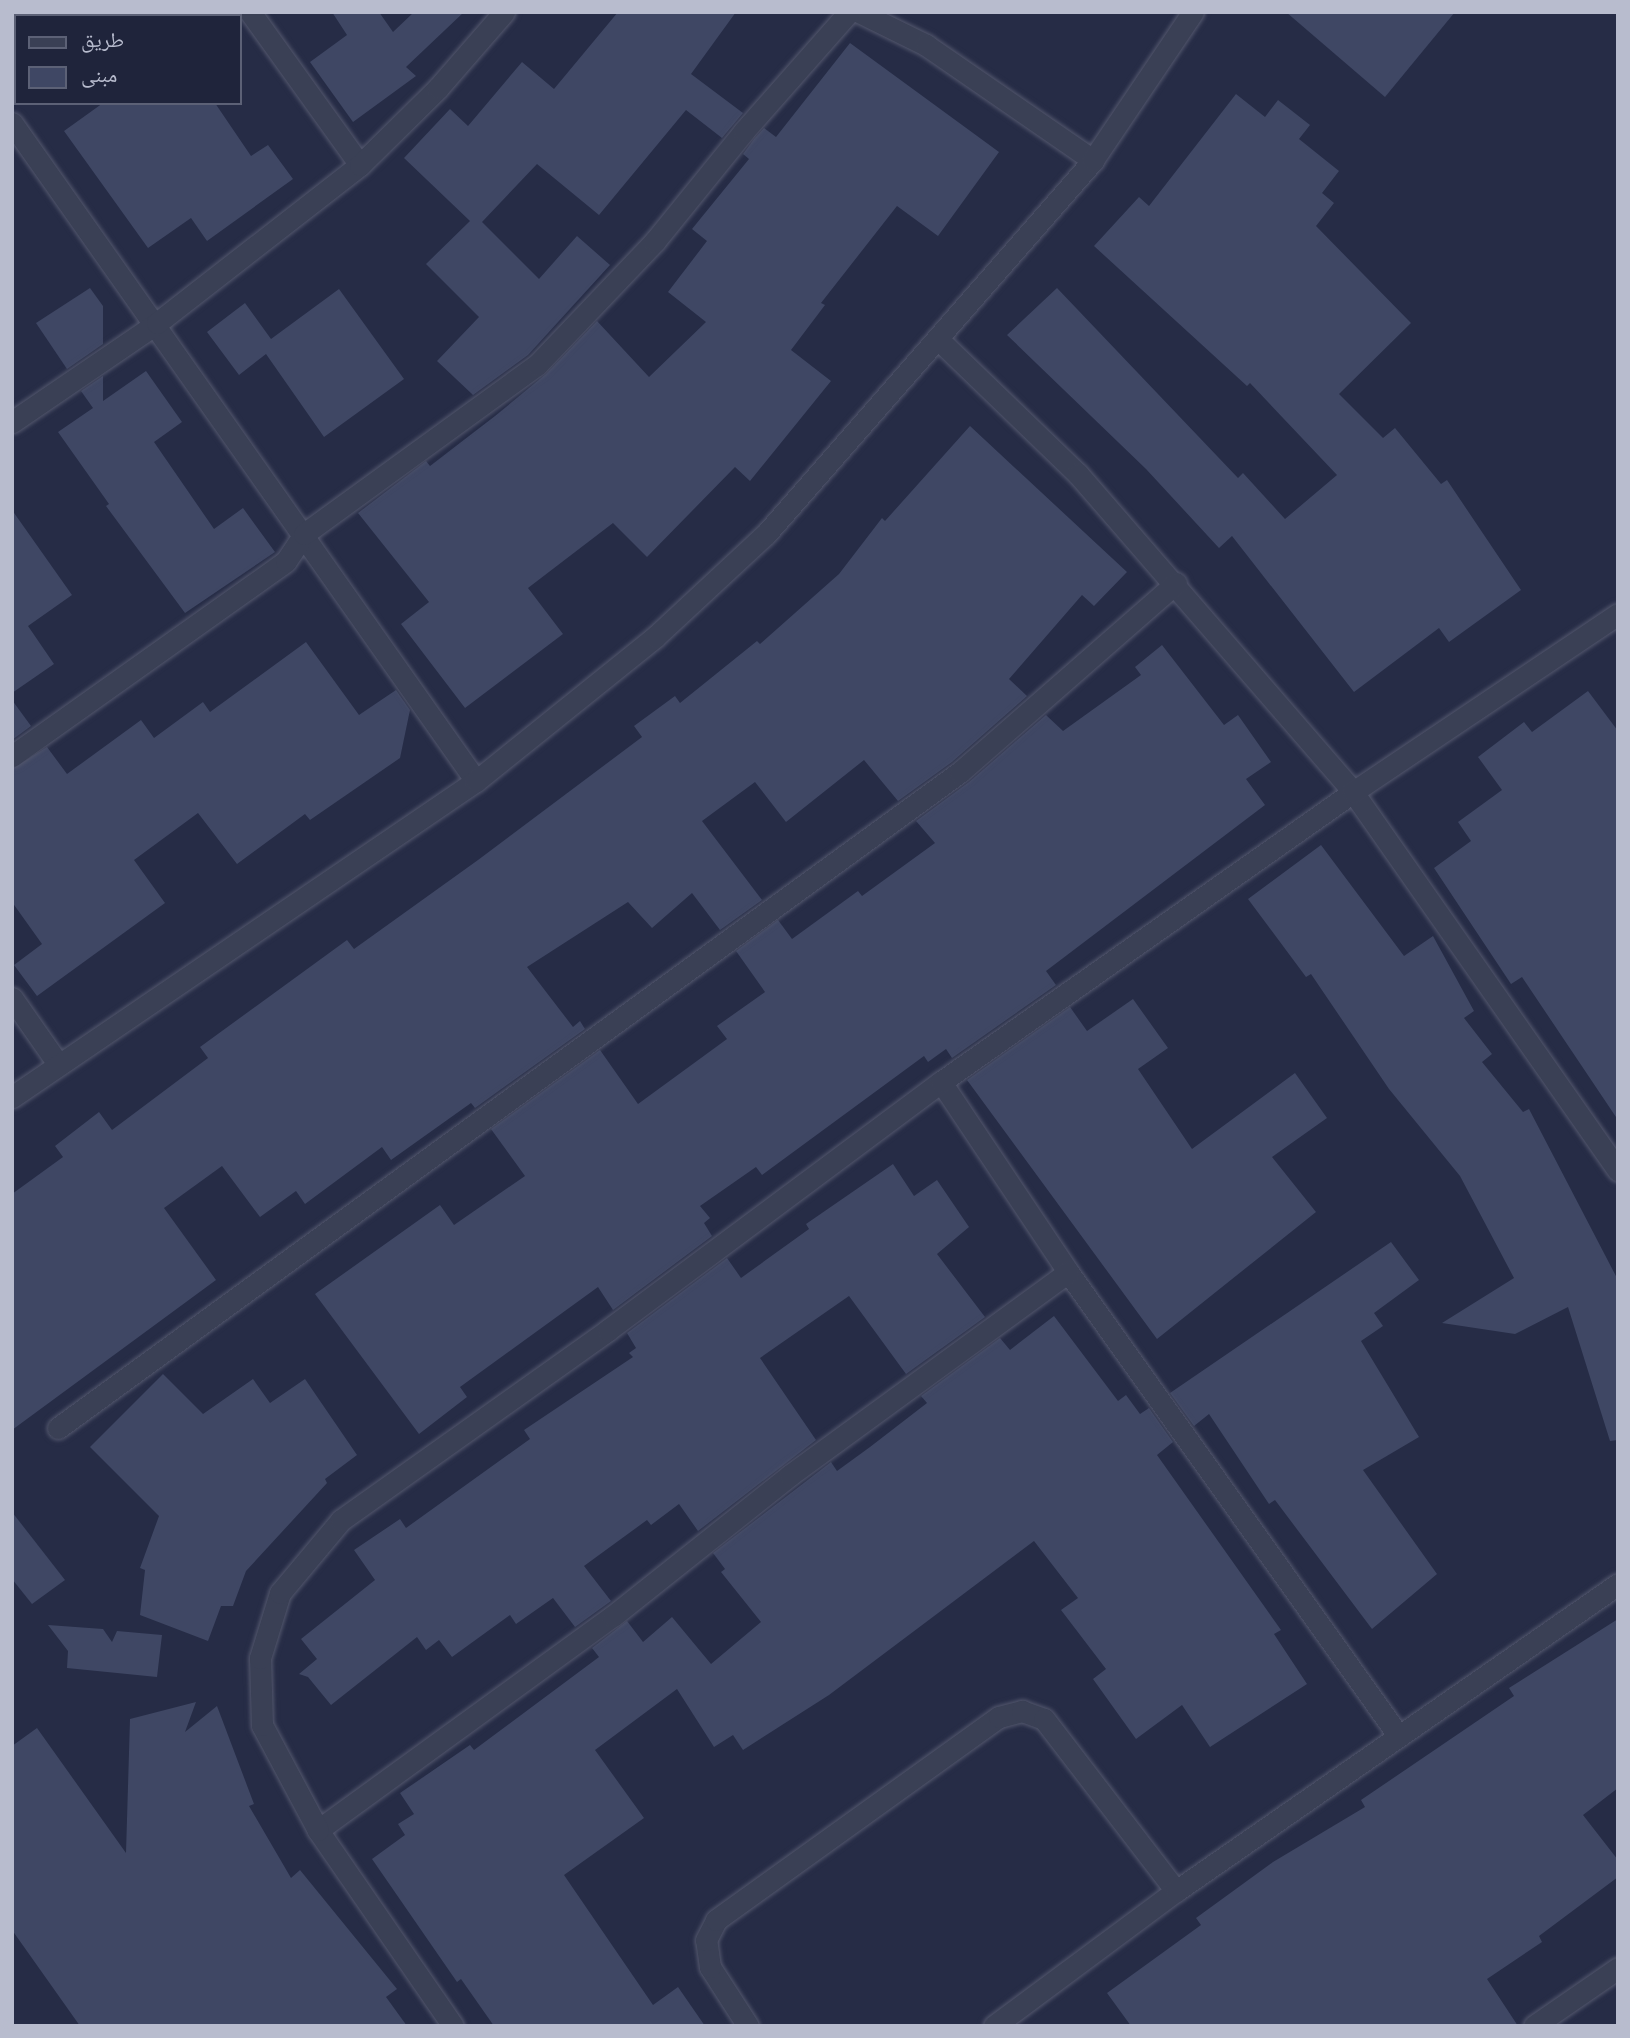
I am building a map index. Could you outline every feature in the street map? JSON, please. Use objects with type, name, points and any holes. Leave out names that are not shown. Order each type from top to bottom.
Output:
[{"type":"street","points":[[250,12],[360,165]]},
{"type":"street","points":[[12,422],[157,323],[360,165],[456,69],[504,12]]},
{"type":"street","points":[[12,756],[286,561],[304,534],[537,365],[655,241],[744,131],[849,12]]},
{"type":"street","points":[[859,12],[926,46],[1093,160]]},
{"type":"street","points":[[12,1097],[476,781],[654,637],[766,534],[1093,160],[1193,12]]},
{"type":"street","points":[[12,123],[157,323],[476,781]]},
{"type":"street","points":[[938,339],[1077,474],[1177,583],[1353,792],[1618,1170]]},
{"type":"street","points":[[58,1428],[960,772],[1177,583]]},
{"type":"street","points":[[453,2026],[318,1830],[262,1725],[260,1658],[281,1593],[341,1520],[608,1330],[942,1082],[1353,792],[1618,614]]},
{"type":"street","points":[[12,999],[58,1064]]},
{"type":"street","points":[[942,1082],[1068,1272],[1398,1735]]},
{"type":"street","points":[[318,1830],[613,1616],[790,1475],[1068,1272]]},
{"type":"street","points":[[994,2026],[1176,1891],[1618,1584]]},
{"type":"street","points":[[748,2026],[710,1968],[706,1940],[716,1920],[999,1717],[1022,1711],[1044,1719],[1176,1891]]},
{"type":"street","points":[[1534,2026],[1618,1968]]},
{"type":"building","points":[[332,12],[379,12],[393,32],[414,12],[464,12],[406,67],[416,76],[353,122],[310,62],[347,35]]},
{"type":"building","points":[[618,12],[736,12],[691,74],[743,113],[722,138],[686,110],[599,215],[537,164],[482,222],[539,279],[577,236],[610,265],[528,355],[473,395],[437,361],[479,317],[426,264],[470,221],[404,158],[450,109],[468,126],[522,62],[554,89]]},
{"type":"building","points":[[1286,12],[1455,12],[1385,97]]},
{"type":"building","points":[[850,43],[999,152],[938,236],[897,206],[821,303],[825,305],[791,350],[831,381],[750,481],[735,467],[647,557],[613,523],[528,588],[563,634],[465,708],[401,624],[429,602],[358,513],[426,461],[430,466],[495,416],[546,374],[597,321],[649,377],[706,322],[668,292],[707,241],[692,229],[749,159],[743,154],[754,139],[764,128],[776,137]]},
{"type":"building","points":[[1236,94],[1265,117],[1278,100],[1310,125],[1299,139],[1339,171],[1322,193],[1334,203],[1316,226],[1411,323],[1339,394],[1383,438],[1395,428],[1441,484],[1447,480],[1521,590],[1449,642],[1439,628],[1354,692],[1232,536],[1219,548],[1146,469],[1007,335],[1057,288],[1238,478],[1243,473],[1285,519],[1337,475],[1250,383],[1247,386],[1094,246],[1139,197],[1149,206]]},
{"type":"building","points":[[100,105],[216,105],[251,156],[268,145],[293,179],[207,241],[191,218],[148,248],[64,131]]},
{"type":"building","points":[[90,288],[103,306],[103,344],[67,369],[36,323]]},
{"type":"building","points":[[339,289],[404,379],[324,437],[266,354],[239,375],[207,332],[245,303],[271,339]]},
{"type":"building","points":[[146,371],[182,422],[154,442],[214,529],[243,508],[275,552],[185,613],[106,506],[109,504],[58,432],[93,408],[81,391],[103,376],[103,401]]},
{"type":"building","points":[[970,426],[1127,572],[1094,606],[1082,595],[1009,679],[1027,696],[952,762],[898,801],[864,760],[786,822],[755,782],[702,821],[762,900],[720,930],[692,893],[652,928],[628,902],[527,967],[573,1027],[580,1021],[585,1029],[475,1108],[471,1103],[391,1160],[382,1147],[305,1204],[296,1191],[260,1217],[222,1166],[164,1208],[216,1280],[12,1430],[12,1194],[63,1157],[55,1146],[99,1112],[112,1130],[208,1058],[200,1047],[347,940],[354,949],[642,737],[634,726],[675,696],[680,703],[757,641],[760,644],[839,574],[882,518],[885,521]]},
{"type":"building","points":[[12,510],[72,595],[28,626],[54,664],[12,693]]},
{"type":"building","points":[[306,642],[359,715],[396,690],[410,710],[400,758],[310,820],[305,814],[237,864],[198,813],[134,860],[165,903],[37,996],[14,965],[42,944],[12,902],[12,769],[47,747],[67,774],[141,720],[154,738],[203,702],[210,712]]},
{"type":"building","points":[[1162,645],[1224,725],[1238,715],[1271,762],[1246,779],[1265,805],[1046,971],[1056,985],[952,1058],[946,1049],[928,1062],[924,1056],[762,1175],[756,1167],[700,1206],[710,1218],[704,1223],[712,1236],[613,1310],[598,1287],[460,1387],[467,1397],[419,1434],[315,1294],[440,1205],[454,1225],[525,1176],[491,1129],[600,1050],[638,1104],[727,1039],[717,1026],[765,992],[736,951],[778,920],[792,939],[858,891],[862,896],[935,843],[916,821],[969,782],[1046,715],[1063,731],[1141,675],[1135,667]]},
{"type":"building","points":[[1588,691],[1618,731],[1618,1120],[1522,977],[1511,984],[1434,868],[1471,841],[1458,822],[1502,790],[1478,757],[1524,722],[1532,732]]},
{"type":"building","points":[[12,700],[31,726],[12,740]]},
{"type":"building","points":[[1321,845],[1404,956],[1433,936],[1474,1011],[1464,1018],[1492,1054],[1482,1062],[1523,1112],[1529,1109],[1618,1280],[1618,1440],[1610,1441],[1568,1307],[1515,1334],[1442,1323],[1514,1278],[1460,1176],[1389,1089],[1311,974],[1306,977],[1248,899]]},
{"type":"building","points":[[1133,999],[1168,1048],[1138,1069],[1192,1149],[1295,1073],[1327,1118],[1272,1157],[1316,1212],[1157,1339],[967,1080],[1070,1007],[1087,1031]]},
{"type":"building","points":[[893,1164],[914,1196],[937,1180],[969,1227],[937,1254],[985,1317],[906,1374],[849,1296],[760,1358],[816,1440],[698,1531],[679,1504],[651,1525],[647,1520],[584,1566],[611,1601],[575,1627],[553,1598],[516,1624],[510,1615],[452,1657],[439,1640],[426,1650],[417,1637],[331,1705],[308,1677],[299,1674],[317,1659],[301,1639],[375,1580],[354,1550],[400,1519],[406,1528],[530,1439],[524,1430],[633,1357],[629,1353],[636,1348],[627,1333],[727,1258],[741,1278],[809,1229],[806,1224]]},
{"type":"building","points":[[1391,1242],[1419,1280],[1374,1313],[1383,1326],[1361,1341],[1419,1437],[1363,1470],[1437,1574],[1372,1629],[1275,1500],[1269,1504],[1209,1414],[1194,1426],[1170,1393]]},
{"type":"building","points":[[1054,1316],[1118,1401],[1126,1395],[1140,1414],[1149,1408],[1173,1442],[1157,1455],[1281,1630],[1274,1634],[1307,1684],[1210,1747],[1182,1705],[1136,1739],[1093,1679],[1106,1669],[1061,1610],[1078,1598],[1034,1541],[829,1695],[743,1750],[733,1735],[714,1747],[677,1689],[595,1750],[644,1818],[564,1875],[653,2005],[678,1987],[705,2026],[494,2026],[461,1979],[457,1982],[372,1859],[405,1835],[398,1824],[414,1814],[400,1793],[470,1745],[474,1750],[599,1657],[592,1648],[627,1621],[643,1642],[672,1617],[711,1664],[761,1622],[721,1572],[725,1569],[713,1553],[831,1462],[837,1471],[870,1447],[927,1403],[921,1396],[1000,1338],[1010,1350]]},
{"type":"building","points":[[163,1374],[203,1414],[253,1379],[270,1403],[305,1379],[357,1455],[325,1479],[327,1483],[246,1571],[233,1606],[221,1606],[208,1641],[140,1615],[145,1570],[140,1568],[159,1516],[90,1447]]},
{"type":"building","points":[[12,1512],[65,1580],[32,1604],[12,1579]]},
{"type":"building","points":[[1618,1619],[1618,1788],[1583,1815],[1618,1860],[1618,1877],[1539,1936],[1542,1942],[1487,1979],[1518,2026],[1131,2026],[1107,1993],[1201,1925],[1196,1918],[1273,1862],[1365,1807],[1361,1800],[1514,1696],[1509,1688]]},
{"type":"building","points":[[48,1625],[103,1629],[112,1642],[117,1631],[162,1635],[157,1677],[67,1668],[68,1651]]},
{"type":"building","points":[[196,1702],[185,1732],[217,1706],[254,1804],[249,1806],[291,1878],[300,1870],[397,1989],[386,1997],[407,2026],[80,2026],[12,1930],[12,1746],[37,1728],[126,1853],[130,1719]]}]
